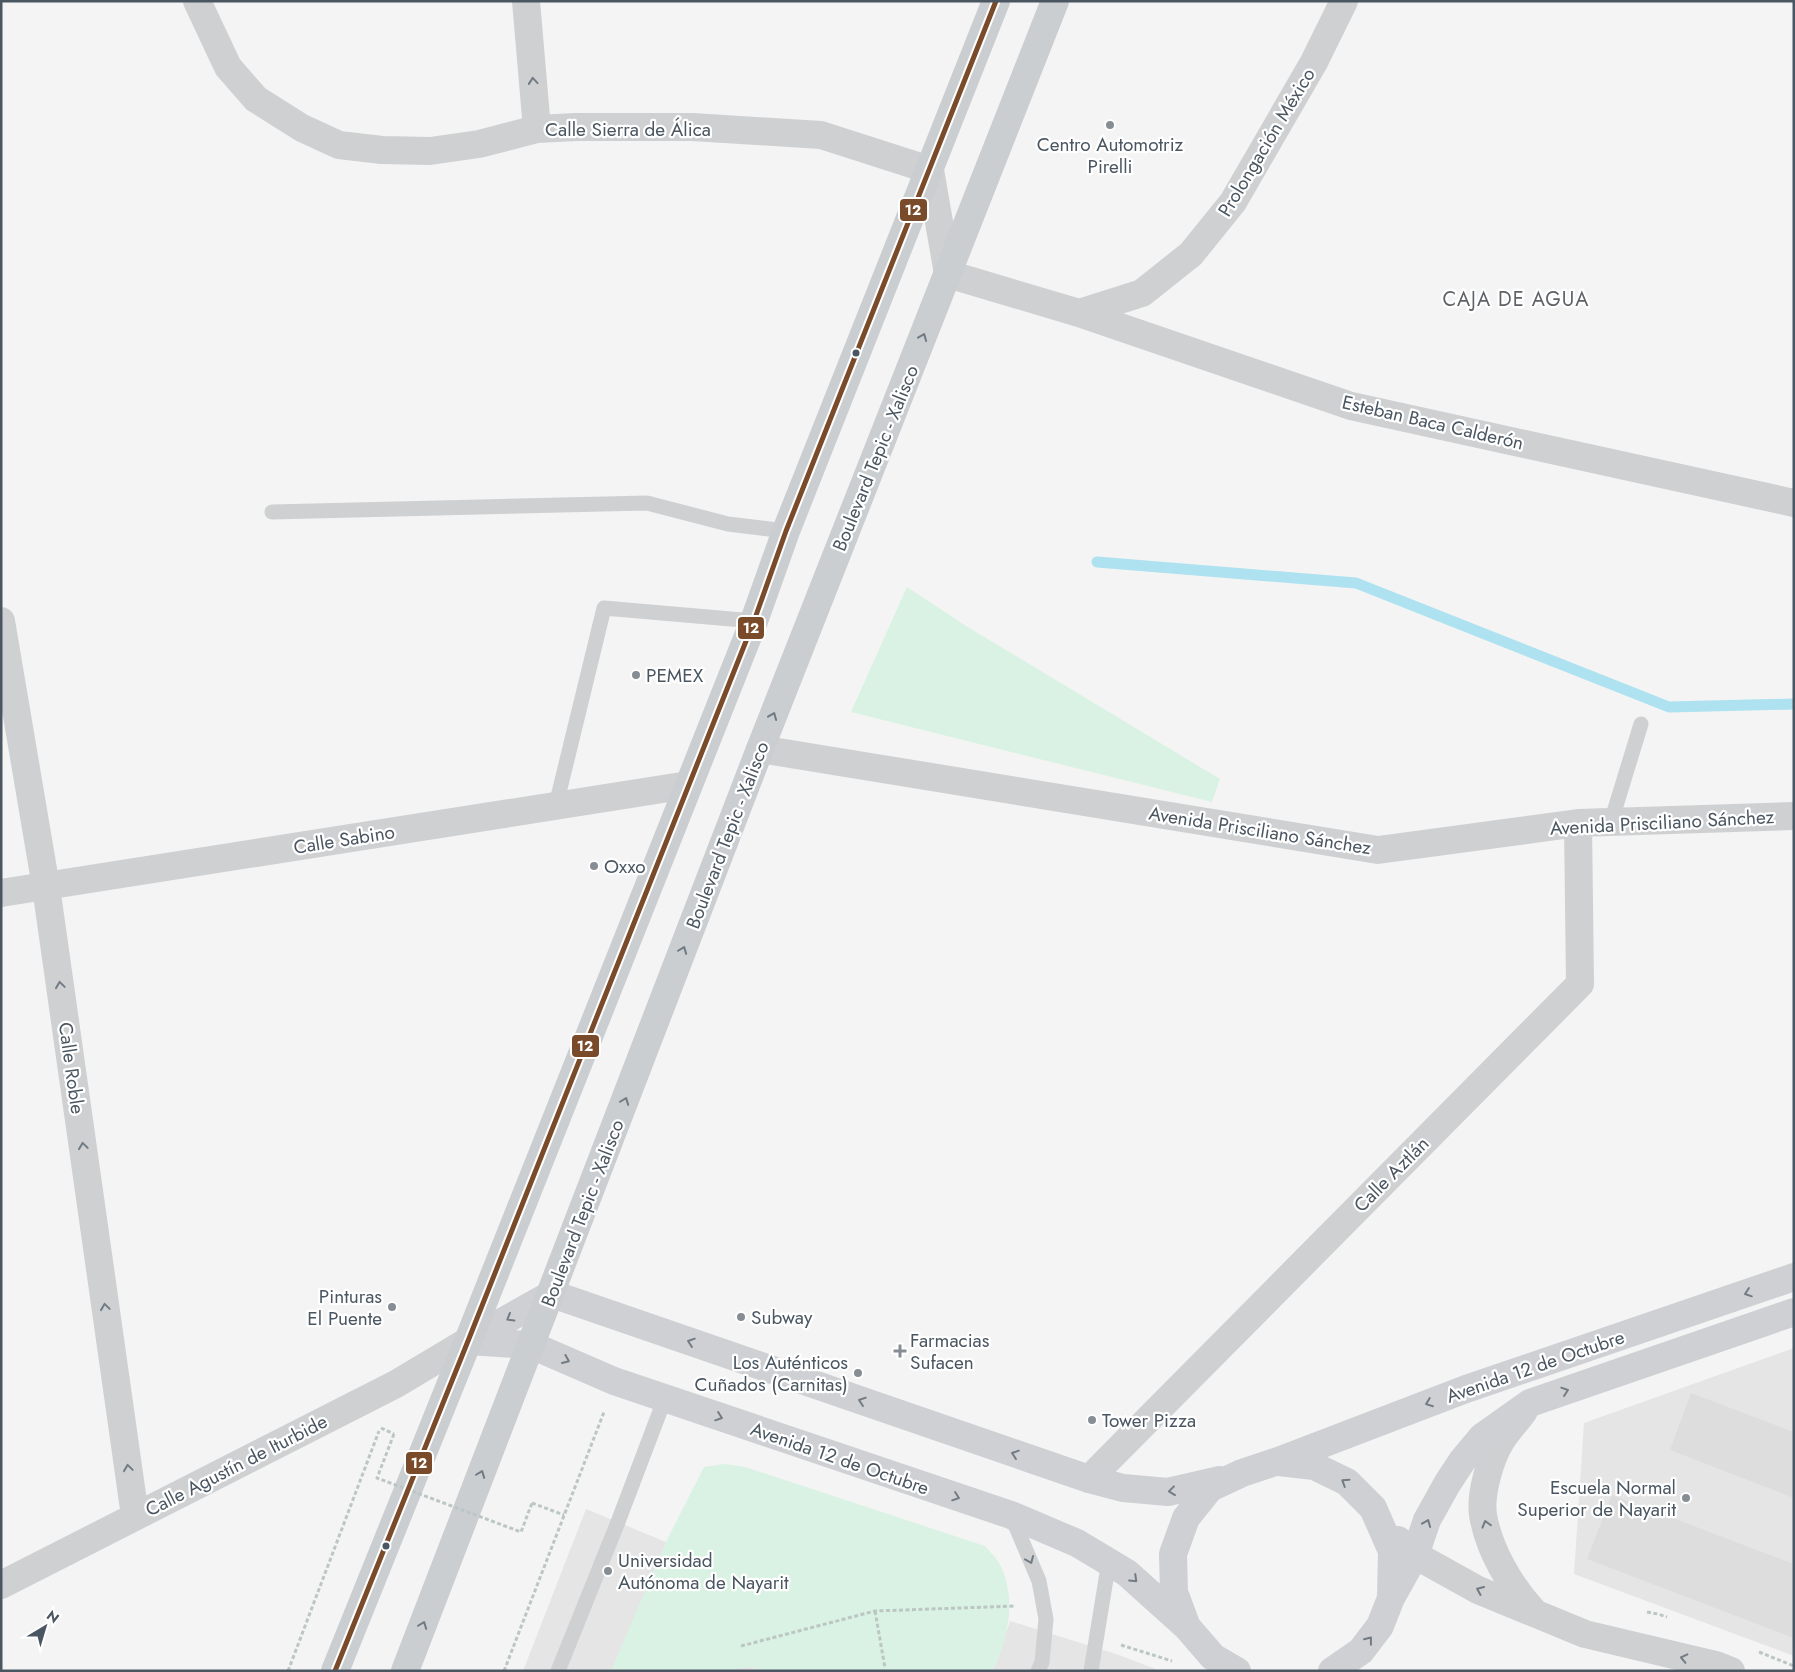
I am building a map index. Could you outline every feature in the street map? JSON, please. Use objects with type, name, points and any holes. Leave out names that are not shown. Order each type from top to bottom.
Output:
[{"type":"main road","points":[[334,1671],[468,1341],[754,621],[786,531],[996,1]]},
{"type":"main road","name":"Boulevard Tepic - Xalisco","points":[[405,1671],[552,1294],[760,749],[1055,1]]},
{"type":"main road","name":"Avenida 12 de Octubre","points":[[552,1294],[1088,1479],[1123,1488],[1168,1492],[1236,1476],[1278,1462],[1466,1389],[1794,1277]]},
{"type":"main road","points":[[468,1341],[552,1294]]},
{"type":"main road","name":"Avenida 12 de Octubre","points":[[1332,1671],[1361,1651],[1380,1626],[1391,1598],[1416,1555],[1427,1520],[1462,1461],[1482,1437],[1530,1403],[1794,1312]]},
{"type":"main road","name":"Avenida 12 de Octubre","points":[[468,1341],[531,1345],[614,1381],[1011,1515],[1077,1543],[1127,1573],[1188,1628],[1213,1657],[1237,1671]]},
{"type":"main road","name":"Avenida 12 de Octubre","points":[[1278,1462],[1314,1466],[1347,1482],[1373,1508],[1392,1551],[1391,1598]]},
{"type":"main road","name":"Avenida 12 de Octubre","points":[[1188,1628],[1174,1592],[1174,1554],[1186,1518],[1210,1488],[1236,1476]]},
{"type":"street","name":"Calle Sierra de Álica","points":[[197,1],[228,67],[256,100],[302,128],[339,145],[382,150],[430,151],[479,144],[538,129],[576,127],[692,127],[821,135],[930,170]]},
{"type":"street","points":[[526,1],[538,129]]},
{"type":"street","name":"Prolongación México","points":[[1079,313],[1142,293],[1192,254],[1232,202],[1314,62],[1344,1]]},
{"type":"street","points":[[930,170],[948,274],[1079,313]]},
{"type":"street","name":"Esteban Baca Calderón","points":[[1079,313],[1352,406],[1794,503]]},
{"type":"street","name":"Calle Roble","points":[[1,621],[46,887],[135,1516]]},
{"type":"street","name":"Avenida Prisciliano Sánchez","points":[[760,749],[1378,850],[1578,823],[1794,816]]},
{"type":"street","name":"Calle Sabino","points":[[1,893],[688,785]]},
{"type":"street","name":"Calle Aztlán","points":[[1088,1479],[1580,984],[1578,823]]},
{"type":"street","name":"Calle Agustín de Iturbide","points":[[1,1585],[396,1384],[468,1341]]},
{"type":"street","points":[[1530,1403],[1501,1442],[1490,1468],[1484,1491],[1483,1514],[1491,1543],[1505,1571],[1520,1597],[1534,1612]]},
{"type":"street","points":[[1373,1508],[1402,1544],[1416,1555],[1478,1590],[1585,1634],[1716,1665],[1731,1671]]},
{"type":"lane","points":[[272,512],[647,503],[728,524],[786,531]]},
{"type":"lane","points":[[556,805],[604,608],[754,621]]},
{"type":"lane","points":[[1611,822],[1641,724]]},
{"type":"lane","points":[[558,1671],[618,1522],[664,1398]]},
{"type":"lane","points":[[1011,1515],[1039,1581],[1046,1619],[1042,1662],[1038,1671]]},
{"type":"lane","points":[[1091,1671],[1109,1561]]},
{"type":"path","points":[[504,1671],[614,1381]]},
{"type":"path","points":[[288,1671],[396,1384]]},
{"type":"path","points":[[380,1428],[394,1434],[377,1478],[521,1532],[532,1503],[564,1515]]},
{"type":"path","points":[[741,1646],[875,1611],[1021,1605]]},
{"type":"path","points":[[875,1611],[885,1668]]},
{"type":"path","points":[[1118,1649],[1120,1644],[1174,1662]]},
{"type":"shaded area","name":"Escuela Normal Superior de Nayarit","points":[[1794,1348],[1794,1656],[1574,1574],[1584,1423]]},
{"type":"shaded area","name":"Universidad Autónoma de Nayarit","points":[[586,1509],[666,1542],[634,1620],[762,1671],[523,1671]]},
{"type":"shaded area","points":[[1010,1621],[1116,1654],[1161,1671],[992,1671]]},
{"type":"green space","points":[[907,587],[966,626],[1220,779],[1212,802],[851,712]]},
{"type":"green space","points":[[725,1464],[745,1467],[985,1546],[996,1558],[1006,1579],[1009,1606],[1009,1619],[1003,1646],[992,1671],[762,1671],[752,1667],[721,1671],[611,1671],[666,1542],[704,1467]]},
{"type":"building","points":[[1691,1393],[1794,1432],[1794,1498],[1670,1450]]},
{"type":"building","points":[[1612,1495],[1794,1564],[1794,1638],[1587,1559]]},
{"type":"waterway","points":[[1097,562],[1356,583],[1669,707],[1794,704]]},
{"type":"transit line","name":"12","points":[[335,1671],[754,621],[786,531],[996,1]]},
{"type":"place","name":"Centro Automotriz Pirelli","points":[[1110,125]]},
{"type":"place","name":"PEMEX","points":[[636,675]]},
{"type":"place","name":"Oxxo","points":[[594,866]]},
{"type":"place","name":"Pinturas El Puente","points":[[392,1307]]},
{"type":"place","name":"Subway","points":[[741,1317]]},
{"type":"place","name":"Farmacias Sufacen","points":[[900,1351]]},
{"type":"place","name":"Los Auténticos Cuñados (Carnitas)","points":[[858,1373]]},
{"type":"place","name":"Tower Pizza","points":[[1092,1420]]},
{"type":"place","name":"Escuela Normal Superior de Nayarit","points":[[1686,1498]]},
{"type":"place","name":"Universidad Autónoma de Nayarit","points":[[608,1571]]},
{"type":"district","name":"CAJA DE AGUA","points":[[1516,299]]}]
